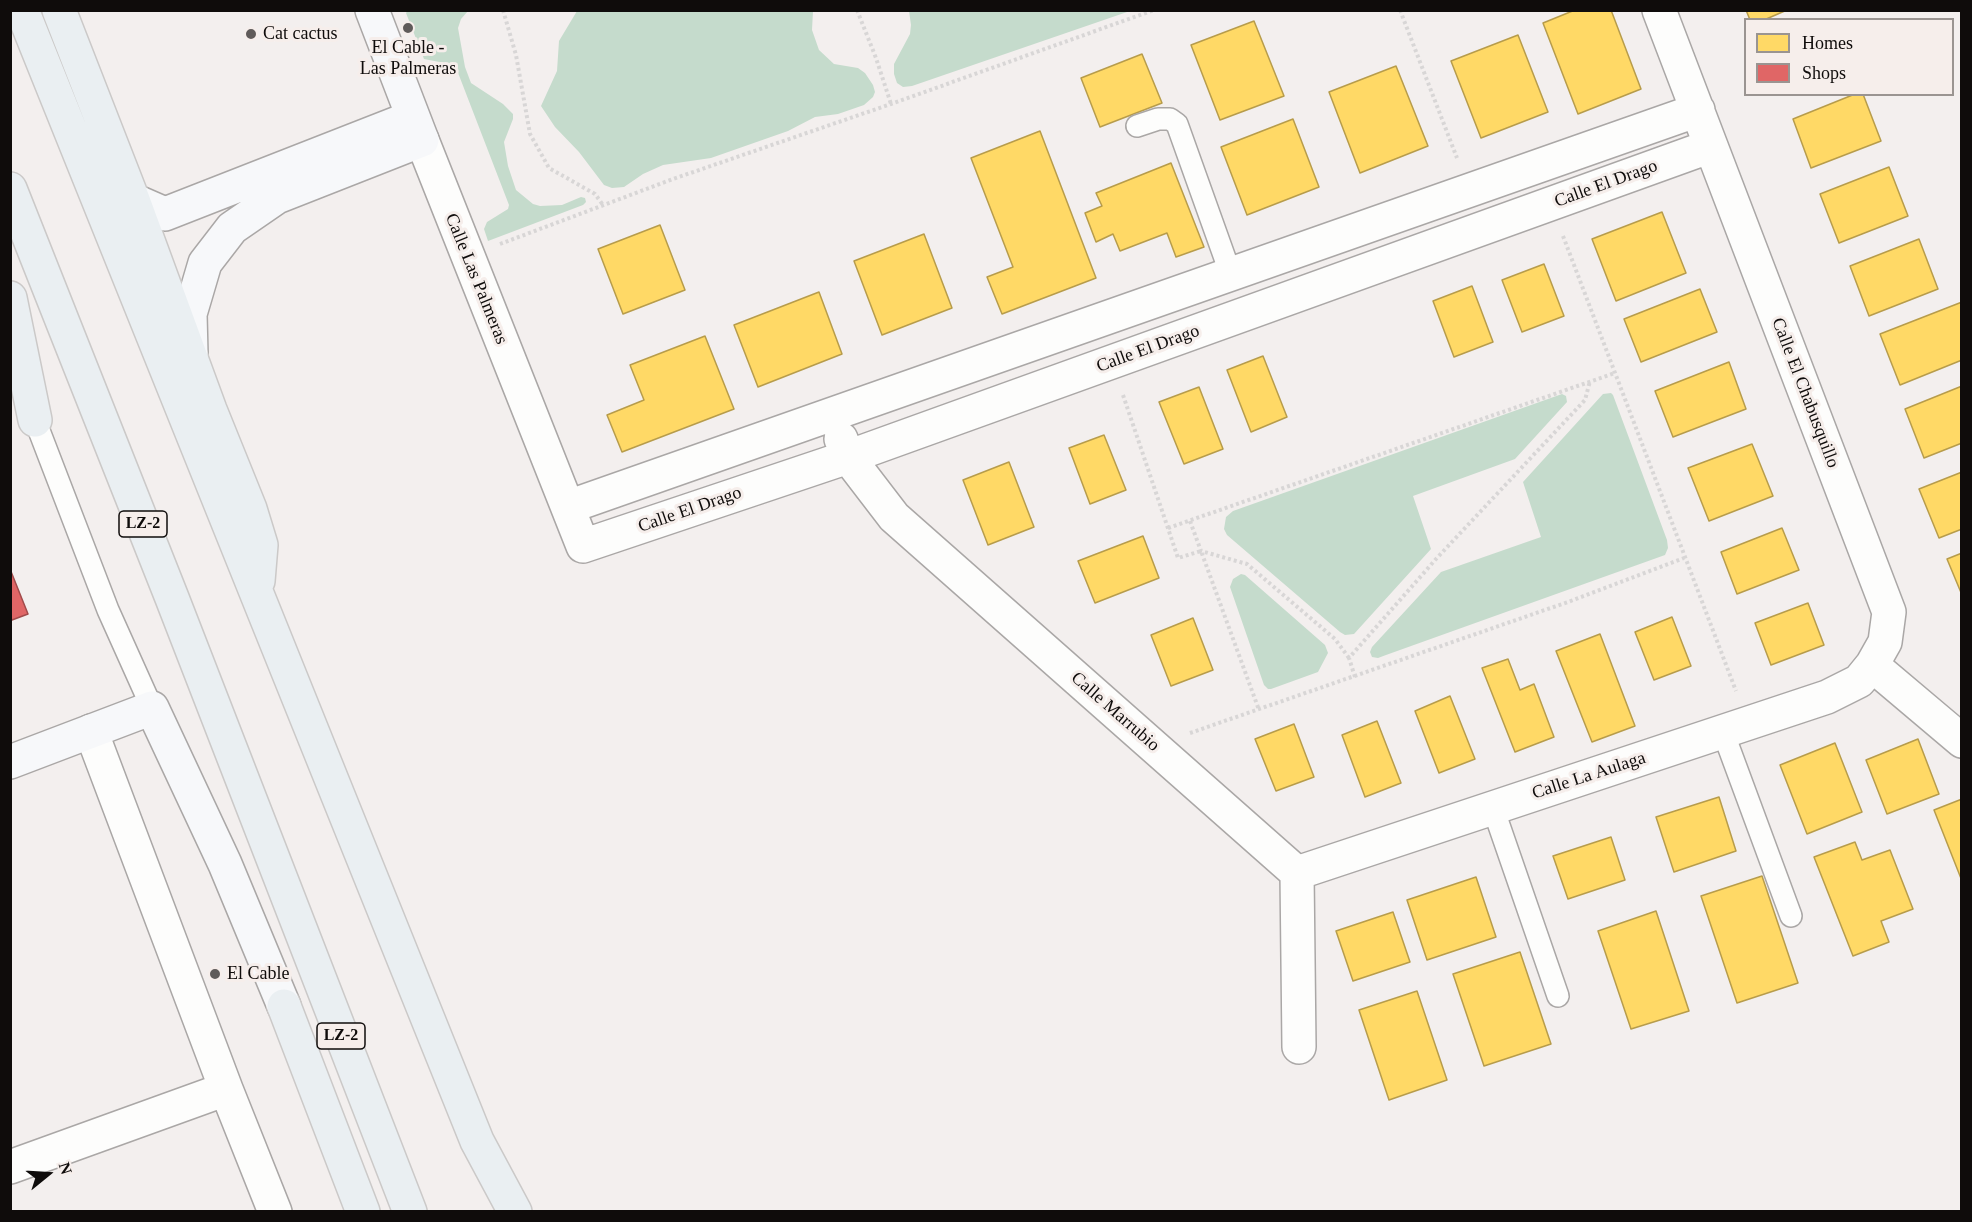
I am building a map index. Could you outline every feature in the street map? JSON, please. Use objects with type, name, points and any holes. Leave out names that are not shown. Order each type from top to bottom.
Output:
[{"type":"highway","points":[[22,10],[477,1141],[515,1212]]},
{"type":"highway","points":[[59,10],[133,200],[210,410],[250,509],[261,545],[257,594]]},
{"type":"highway","name":"LZ-2","points":[[10,189],[172,598],[410,1212]]},
{"type":"highway","points":[[10,298],[35,420]]},
{"type":"highway","points":[[284,1006],[363,1212]]},
{"type":"street","name":"Calle Las Palmeras","points":[[372,10],[583,546]]},
{"type":"street","name":"Calle El Chabusquillo","points":[[1659,10],[1889,612],[1885,642],[1872,665]]},
{"type":"street","points":[[568,507],[1698,110]]},
{"type":"street","points":[[133,200],[165,213],[417,128]]},
{"type":"street","points":[[191,354],[190,314],[205,263],[232,228],[277,197],[417,128]]},
{"type":"street","name":"Calle El Drago","points":[[583,546],[848,457],[1712,146]]},
{"type":"street","name":"Calle Marrubio","points":[[831,415],[848,457],[894,518],[1297,873]]},
{"type":"street","points":[[1872,665],[1962,741]]},
{"type":"street","name":"Calle La Aulaga","points":[[1297,873],[1827,697],[1859,681],[1872,665]]},
{"type":"street","points":[[10,762],[152,708],[225,864],[284,1006]]},
{"type":"street","points":[[91,730],[226,1089],[275,1212]]},
{"type":"street","points":[[1297,873],[1299,1047]]},
{"type":"street","points":[[10,1167],[226,1089]]},
{"type":"lane","points":[[1137,126],[1158,118],[1170,119],[1177,124],[1231,275]]},
{"type":"lane","points":[[35,420],[108,610],[152,708]]},
{"type":"lane","points":[[1736,727],[1791,916]]},
{"type":"lane","points":[[1493,808],[1558,996]]},
{"type":"path","points":[[503,10],[516,55],[530,134],[549,168],[595,194],[603,205]]},
{"type":"path","points":[[857,10],[891,104]]},
{"type":"path","points":[[468,257],[603,205],[1154,10]]},
{"type":"path","points":[[1400,10],[1470,190]]},
{"type":"path","points":[[1550,204],[1684,558],[1736,727]]},
{"type":"path","points":[[1111,362],[1179,558],[1201,550],[1247,564],[1335,639],[1349,658],[1355,677]]},
{"type":"path","points":[[1168,528],[1615,373]]},
{"type":"path","points":[[1349,658],[1436,559],[1585,400],[1590,380]]},
{"type":"path","points":[[1190,520],[1259,710]]},
{"type":"path","points":[[1163,754],[1187,735],[1568,602],[1684,558]]},
{"type":"green space","points":[[408,10],[468,11],[461,19],[458,28],[465,67],[471,83],[503,104],[513,114],[504,142],[508,166],[516,190],[533,204],[540,206],[562,205],[581,197],[585,198],[586,202],[583,205],[488,241],[484,229],[487,222],[508,209],[509,205],[455,65],[424,59],[406,13]]},
{"type":"green space","points":[[909,10],[1130,11],[912,86],[903,87],[897,83],[894,64],[910,34]]},
{"type":"green space","points":[[577,11],[813,11],[812,30],[819,50],[834,64],[858,68],[865,73],[875,92],[864,105],[838,114],[815,117],[788,131],[711,158],[663,165],[643,174],[624,187],[612,188],[604,185],[579,152],[555,127],[541,106],[557,71],[559,41]]},
{"type":"green space","points":[[1611,393],[1667,540],[1668,548],[1665,555],[1378,658],[1372,657],[1370,652],[1372,647],[1441,572],[1541,537],[1523,482],[1603,394]]},
{"type":"green space","points":[[1562,394],[1566,396],[1567,402],[1515,459],[1413,496],[1431,549],[1354,634],[1345,635],[1340,632],[1227,535],[1224,529],[1226,517],[1233,511]]},
{"type":"green space","points":[[1241,574],[1245,575],[1325,645],[1328,653],[1318,672],[1271,689],[1264,685],[1230,587],[1233,579]]},
{"type":"building: Homes","points":[[1575,10],[1611,10],[1641,89],[1578,114],[1543,23]]},
{"type":"building: Homes","points":[[1746,10],[1787,10],[1769,18],[1749,18]]},
{"type":"building: Homes","points":[[1254,21],[1284,96],[1220,120],[1191,45]]},
{"type":"building: Homes","points":[[1518,35],[1548,112],[1481,138],[1451,61]]},
{"type":"building: Homes","points":[[1142,54],[1162,103],[1100,127],[1081,78]]},
{"type":"building: Homes","points":[[1396,66],[1428,146],[1360,173],[1329,92]]},
{"type":"building: Homes","points":[[1850,96],[1864,96],[1881,141],[1811,168],[1793,119]]},
{"type":"building: Homes","points":[[1293,119],[1319,187],[1247,215],[1221,147]]},
{"type":"building: Homes","points":[[1040,131],[1096,278],[1002,314],[987,277],[1013,267],[971,158]]},
{"type":"building: Homes","points":[[1171,163],[1204,247],[1176,257],[1167,233],[1120,251],[1113,234],[1096,242],[1085,213],[1102,206],[1096,193]]},
{"type":"building: Homes","points":[[1889,167],[1908,216],[1839,243],[1820,194]]},
{"type":"building: Homes","points":[[1662,212],[1686,273],[1616,301],[1592,239]]},
{"type":"building: Homes","points":[[660,225],[685,290],[623,314],[598,249]]},
{"type":"building: Homes","points":[[924,234],[952,308],[882,335],[854,261]]},
{"type":"building: Homes","points":[[1919,239],[1938,289],[1869,316],[1850,266]]},
{"type":"building: Homes","points":[[1544,264],[1564,316],[1522,332],[1502,280]]},
{"type":"building: Homes","points":[[1472,286],[1493,342],[1454,357],[1433,301]]},
{"type":"building: Homes","points":[[1700,289],[1717,332],[1641,362],[1624,319]]},
{"type":"building: Homes","points":[[819,292],[842,354],[758,387],[734,325]]},
{"type":"building: Homes","points":[[1962,302],[1962,360],[1900,385],[1880,334]]},
{"type":"building: Homes","points":[[705,336],[734,409],[622,452],[607,415],[644,400],[630,365]]},
{"type":"building: Homes","points":[[1263,356],[1287,417],[1251,432],[1227,370]]},
{"type":"building: Homes","points":[[1729,362],[1746,409],[1673,437],[1655,391]]},
{"type":"building: Homes","points":[[1962,386],[1962,443],[1924,458],[1905,409]]},
{"type":"building: Homes","points":[[1199,387],[1223,449],[1184,464],[1159,402]]},
{"type":"building: Homes","points":[[1104,435],[1126,490],[1090,504],[1069,448]]},
{"type":"building: Homes","points":[[1752,444],[1773,496],[1709,521],[1688,468]]},
{"type":"building: Homes","points":[[1009,462],[1034,527],[988,545],[963,480]]},
{"type":"building: Homes","points":[[1962,472],[1962,529],[1939,538],[1919,489]]},
{"type":"building: Homes","points":[[1782,528],[1799,570],[1737,594],[1721,552]]},
{"type":"building: Homes","points":[[1143,536],[1159,578],[1095,603],[1078,561]]},
{"type":"building: Homes","points":[[1962,553],[1962,595],[1947,559]]},
{"type":"building: Homes","points":[[1808,603],[1824,645],[1771,665],[1755,623]]},
{"type":"building: Homes","points":[[1672,617],[1691,666],[1654,680],[1635,632]]},
{"type":"building: Homes","points":[[1193,618],[1213,670],[1171,686],[1151,635]]},
{"type":"building: Homes","points":[[1600,634],[1635,726],[1592,742],[1556,651]]},
{"type":"building: Homes","points":[[1508,659],[1520,690],[1534,684],[1554,737],[1515,752],[1482,668]]},
{"type":"building: Homes","points":[[1450,696],[1475,759],[1439,773],[1415,711]]},
{"type":"building: Homes","points":[[1377,721],[1401,783],[1365,797],[1342,735]]},
{"type":"building: Homes","points":[[1294,724],[1314,777],[1276,791],[1255,739]]},
{"type":"building: Homes","points":[[1918,739],[1939,794],[1887,814],[1866,760]]},
{"type":"building: Homes","points":[[1835,743],[1862,812],[1807,834],[1780,765]]},
{"type":"building: Homes","points":[[1719,797],[1736,851],[1674,872],[1656,817]]},
{"type":"building: Homes","points":[[1962,799],[1962,881],[1934,810]]},
{"type":"building: Homes","points":[[1611,837],[1625,880],[1568,899],[1553,856]]},
{"type":"building: Homes","points":[[1855,842],[1862,860],[1890,850],[1913,909],[1881,921],[1889,942],[1853,956],[1814,857]]},
{"type":"building: Homes","points":[[1762,876],[1798,983],[1737,1003],[1701,896]]},
{"type":"building: Homes","points":[[1476,877],[1496,937],[1427,960],[1407,900]]},
{"type":"building: Homes","points":[[1656,911],[1689,1011],[1631,1029],[1598,931]]},
{"type":"building: Homes","points":[[1393,912],[1410,962],[1353,981],[1336,931]]},
{"type":"building: Homes","points":[[1520,952],[1551,1044],[1484,1066],[1453,974]]},
{"type":"building: Homes","points":[[1417,991],[1447,1080],[1389,1100],[1359,1010]]},
{"type":"building: Shops","points":[[10,569],[28,614],[12,620],[10,616]]},
{"type":"place","name":"El Cable - Las Palmeras","points":[[408,28]]},
{"type":"place","name":"Cat cactus","points":[[251,34]]},
{"type":"place","name":"El Cable","points":[[215,974]]}]
